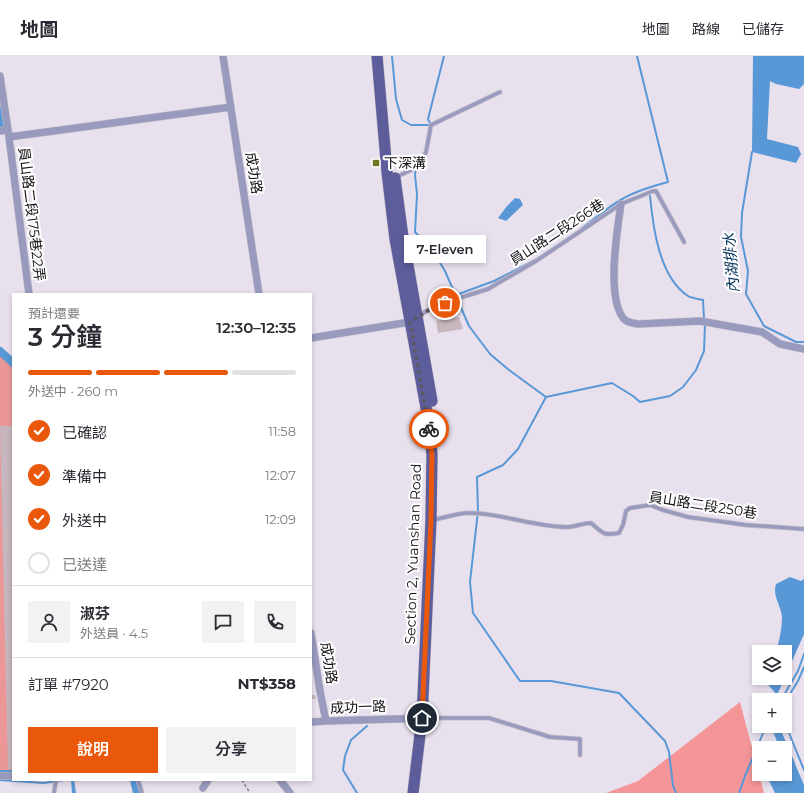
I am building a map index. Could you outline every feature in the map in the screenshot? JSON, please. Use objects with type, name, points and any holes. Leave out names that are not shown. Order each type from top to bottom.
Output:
[{"type":"main road","name":"Section 2, Yuanshan Road","points":[[378,56],[391,178]]},
{"type":"main road","name":"Section 2, Yuanshan Road","points":[[385,56],[395,239],[413,319],[429,424],[432,455],[434,519],[426,718],[420,793]]},
{"type":"main road","name":"Section 2, Yuanshan Road","points":[[413,793],[426,718]]},
{"type":"street","name":"成功路","points":[[223,56],[259,293]]},
{"type":"street","name":"員山路二段175巷22弄","points":[[0,76],[9,134],[29,293]]},
{"type":"street","points":[[0,131],[9,134],[231,106]]},
{"type":"street","points":[[621,204],[615,264],[615,289],[619,311],[625,320],[638,324],[700,321],[750,329],[762,332],[780,344],[804,349]]},
{"type":"street","points":[[312,338],[413,319]]},
{"type":"street","name":"成功路","points":[[312,639],[326,720]]},
{"type":"street","name":"成功一路","points":[[312,722],[326,720],[426,718]]},
{"type":"street","points":[[0,776],[12,776]]},
{"type":"street","points":[[203,788],[208,781]]},
{"type":"street","points":[[281,781],[290,793]]},
{"type":"lane","points":[[391,178],[418,168],[426,152],[431,125],[500,92]]},
{"type":"lane","name":"員山路二段266巷","points":[[413,319],[437,305],[488,289],[536,261],[621,204],[653,191],[656,191],[684,242]]},
{"type":"lane","name":"員山路二段250巷","points":[[434,519],[472,513],[563,527],[591,523],[603,534],[609,535],[619,533],[623,525],[626,511],[630,508],[650,505],[688,517],[746,525],[804,529]]},
{"type":"lane","points":[[426,718],[489,718],[550,737],[580,739],[580,755]]},
{"type":"lane","points":[[54,793],[56,781]]},
{"type":"lane","points":[[138,781],[142,793]]},
{"type":"path","points":[[243,781],[250,793]]},
{"type":"shaded area","points":[[0,353],[12,364],[12,771],[0,771]]},
{"type":"shaded area","points":[[740,702],[752,748],[752,781],[761,781],[764,793],[606,793],[638,781]]},
{"type":"water","points":[[753,56],[804,56],[804,84],[799,89],[776,84],[770,81],[767,139],[798,147],[801,154],[796,163],[752,152]]},
{"type":"water","points":[[515,198],[520,199],[523,205],[506,221],[498,218],[507,206]]},
{"type":"water","points":[[790,577],[801,581],[804,579],[804,634],[792,661],[792,645],[778,645],[782,617],[775,593],[776,584]]},
{"type":"water","points":[[768,685],[782,685],[778,693],[775,693]]},
{"type":"water","points":[[792,757],[804,785],[804,793],[775,793],[769,781],[792,781]]},
{"type":"building","points":[[459,317],[463,329],[438,333],[436,321]]},
{"type":"building","points":[[0,426],[12,426],[12,769],[8,769]]},
{"type":"building","points":[[312,695],[315,695],[316,699],[312,699]]},
{"type":"waterway","points":[[392,56],[396,99],[402,120],[411,125],[430,125]]},
{"type":"waterway","points":[[431,125],[428,119],[444,56]]},
{"type":"waterway","points":[[582,228],[608,208],[629,195],[640,190],[668,182],[637,56]]},
{"type":"waterway","points":[[0,110],[2,123],[0,123]]},
{"type":"waterway","points":[[428,146],[430,137]]},
{"type":"waterway","name":"內湖排水","points":[[752,152],[742,213],[741,237],[748,271],[746,294],[764,326],[796,342],[804,342]]},
{"type":"waterway","points":[[418,164],[416,166],[415,175],[417,194],[415,232],[431,248],[445,271],[469,326],[490,354],[546,397],[518,449],[503,465],[477,477],[478,511],[470,582],[473,613],[520,681],[551,681],[619,693],[665,741],[669,752],[673,786],[676,793]]},
{"type":"waterway","points":[[650,196],[653,222],[659,250],[664,264],[670,277],[678,288],[689,297],[703,300],[704,319]]},
{"type":"waterway","points":[[456,295],[494,281],[537,259]]},
{"type":"waterway","points":[[546,397],[612,383],[640,402],[670,396],[683,387],[696,370],[704,351],[705,324]]},
{"type":"waterway","points":[[0,351],[12,362]]},
{"type":"waterway","name":"內湖排水","points":[[785,693],[798,671],[804,654]]},
{"type":"waterway","points":[[791,693],[804,667]]},
{"type":"waterway","points":[[357,793],[343,770],[345,756],[351,740],[367,726]]},
{"type":"waterway","points":[[739,793],[763,733]]},
{"type":"waterway","name":"內湖排水","points":[[778,733],[781,741]]},
{"type":"waterway","points":[[789,733],[804,770]]},
{"type":"waterway","points":[[0,771],[12,771]]},
{"type":"waterway","points":[[0,780],[12,781]]},
{"type":"waterway","points":[[15,781],[44,783],[57,781]]},
{"type":"waterway","points":[[72,781],[73,793]]},
{"type":"waterway","points":[[73,781],[75,793]]},
{"type":"waterway","points":[[134,781],[137,793]]},
{"type":"way so far","points":[[429,429],[410,322],[437,305],[445,303]]},
{"type":"place","name":"下深溝","points":[[376,163]]},
{"type":"place","name":"7-Eleven","points":[[445,303]]},
{"type":"route","points":[[422,718],[431,520],[432,455],[429,429]]}]
